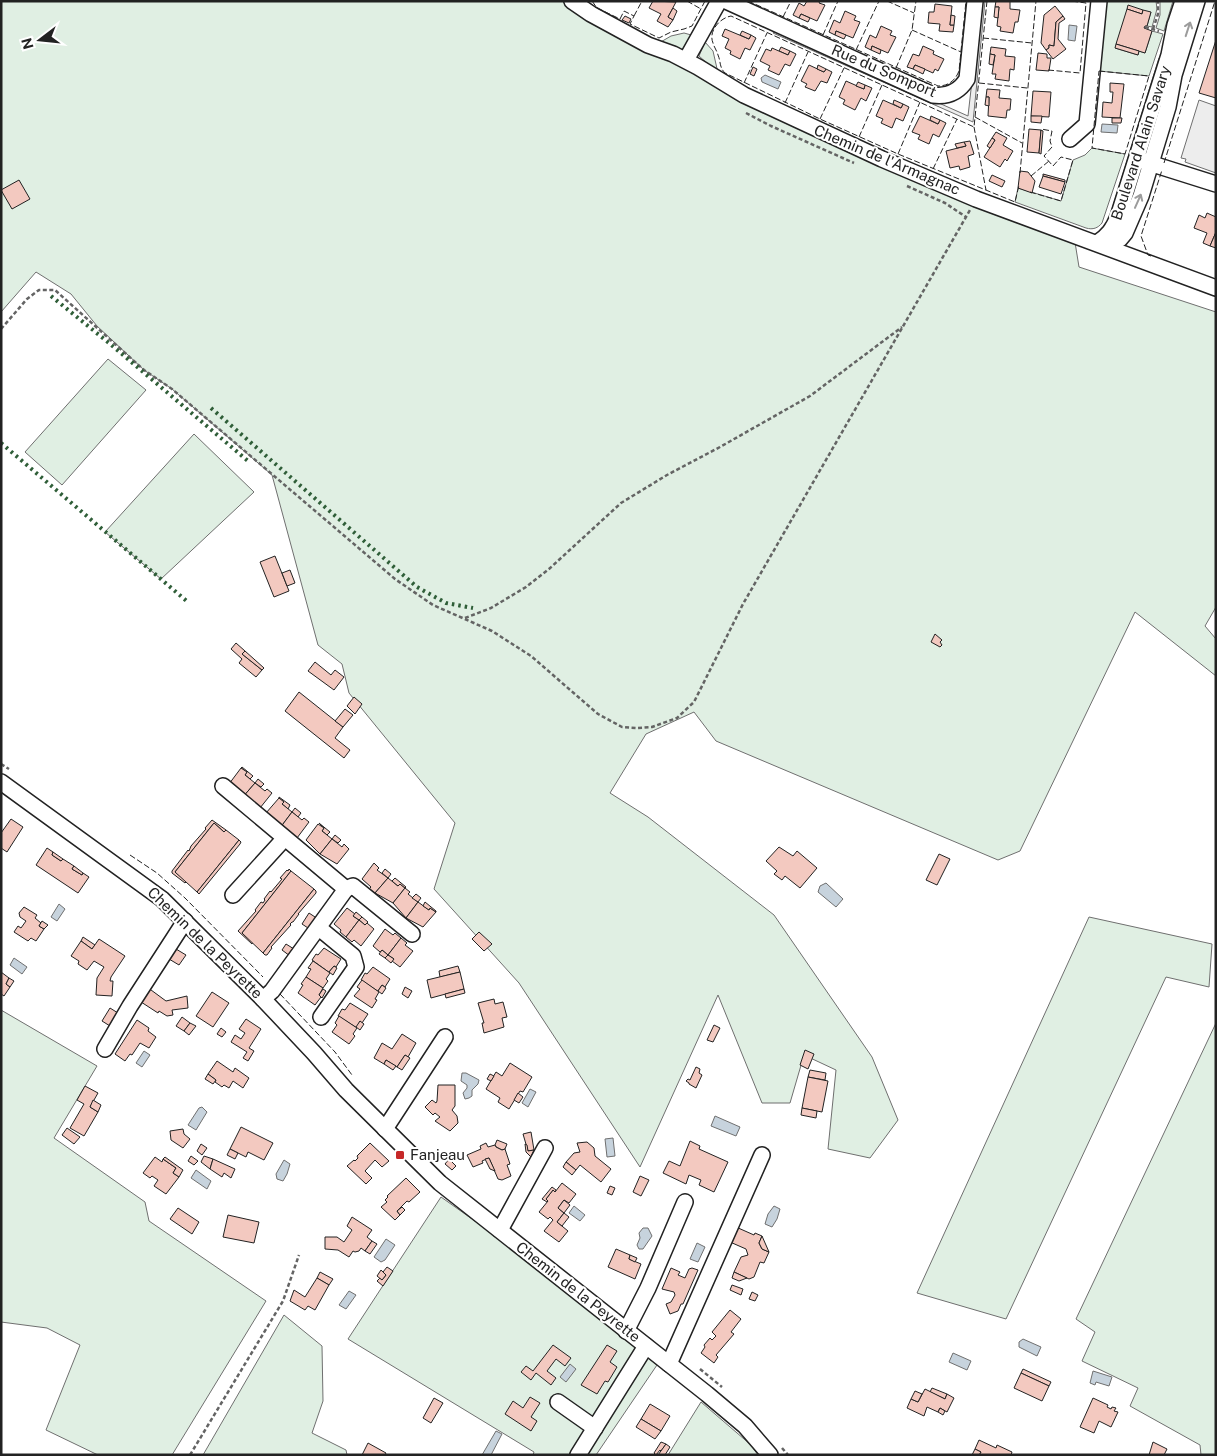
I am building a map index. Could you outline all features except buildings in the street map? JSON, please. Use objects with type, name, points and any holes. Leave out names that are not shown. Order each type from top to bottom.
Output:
[{"type":"street","points":[[686,60],[719,1]]},
{"type":"street","name":"Rue du Somport","points":[[726,1],[933,95],[943,96],[953,93],[962,87],[966,79],[975,1]]},
{"type":"street","points":[[1070,139],[1087,124],[1099,1]]},
{"type":"street","name":"Boulevard Alain Savary","points":[[1144,161],[1175,25],[1183,1]]},
{"type":"street","name":"Boulevard Alain Savary","points":[[1097,243],[1106,238],[1113,230],[1168,107],[1174,75],[1197,1]]},
{"type":"street","name":"Chemin de l'Armagnac","points":[[576,3],[648,45],[686,60],[744,96],[882,160],[976,199],[1216,288]]},
{"type":"street","points":[[1144,161],[1216,184]]},
{"type":"street","name":"Chemin de la Peyrette","points":[[1,782],[149,889],[185,920],[264,999],[346,1090],[440,1183],[745,1426],[767,1453]]},
{"type":"street","points":[[223,786],[346,889]]},
{"type":"street","points":[[233,895],[284,838]]},
{"type":"street","points":[[264,999],[319,928],[346,889],[352,886],[412,934]]},
{"type":"street","points":[[105,1049],[185,920]]},
{"type":"street","points":[[319,928],[353,956],[356,967],[321,1017]]},
{"type":"street","points":[[385,1130],[445,1038]]},
{"type":"street","points":[[500,1230],[545,1148]]},
{"type":"street","points":[[669,1364],[762,1155]]},
{"type":"street","points":[[626,1331],[648,1288],[685,1202]]},
{"type":"street","points":[[578,1455],[646,1346]]},
{"type":"street","points":[[558,1402],[595,1428]]},
{"type":"path","points":[[1153,29],[1158,14],[1158,1]]},
{"type":"path","points":[[1145,27],[1166,33]]},
{"type":"path","points":[[1,330],[27,299],[39,290],[55,290],[144,370],[172,389],[394,579],[433,605],[492,631],[531,656],[598,714],[622,727],[652,727],[676,718],[694,702],[743,604],[976,199]]},
{"type":"path","points":[[464,618],[491,608],[526,587],[549,569],[621,503],[667,475],[810,396],[903,326]]},
{"type":"path","points":[[190,1455],[283,1301],[299,1255]]},
{"type":"green space","points":[[1,1],[572,1],[721,82],[1074,236],[1079,267],[1216,312],[1216,607],[1205,626],[1216,639],[1216,676],[1135,612],[1020,851],[998,860],[716,741],[694,712],[646,734],[610,793],[648,817],[774,915],[872,1057],[898,1120],[870,1158],[828,1149],[836,1070],[804,1055],[790,1103],[762,1103],[718,995],[640,1167],[519,983],[434,889],[455,823],[349,693],[342,664],[318,645],[272,475],[172,389],[144,370],[97,326],[71,294],[36,272],[1,312]]},
{"type":"green space","points":[[1105,1],[1156,1],[1157,9],[1152,27],[1147,26],[1151,12],[1115,48],[1138,55],[1139,51],[1145,53],[1152,31],[1163,34],[1149,76],[1099,71]]},
{"type":"green space","points":[[1160,1],[1173,1],[1164,31],[1156,28],[1160,15]]},
{"type":"green space","points":[[684,33],[695,36],[683,50],[659,43],[671,36]]},
{"type":"green space","points":[[705,42],[713,51],[718,73],[699,56]]},
{"type":"green space","points":[[1092,148],[1125,154],[1102,223],[1099,226],[1093,229],[1086,228],[1015,202],[1018,188],[1061,201],[1073,160],[1085,155]]},
{"type":"green space","points":[[108,359],[146,390],[62,485],[25,452]]},
{"type":"green space","points":[[194,434],[254,492],[161,579],[105,532]]},
{"type":"green space","points":[[1089,917],[1212,944],[1209,987],[1166,977],[1006,1319],[917,1293]]},
{"type":"green space","points":[[1,1010],[97,1066],[54,1138],[145,1202],[149,1221],[266,1301],[172,1455],[98,1455],[46,1430],[80,1345],[47,1328],[1,1322]]},
{"type":"green space","points":[[1216,1023],[1216,1455],[1201,1455],[1200,1445],[1130,1406],[1138,1388],[1082,1361],[1095,1332],[1076,1319]]},
{"type":"green space","points":[[441,1197],[489,1231],[657,1365],[596,1455],[533,1455],[534,1452],[348,1339]]},
{"type":"green space","points":[[284,1315],[322,1346],[323,1401],[312,1433],[346,1450],[347,1455],[203,1455]]},
{"type":"green space","points":[[701,1402],[751,1445],[758,1455],[668,1455]]},
{"type":"shaded area","points":[[981,1],[985,1],[973,122],[773,33],[775,30],[968,116]]},
{"type":"shaded area","points":[[1069,25],[1077,26],[1075,41],[1068,40]]},
{"type":"shaded area","points":[[1159,58],[1164,60],[1116,210],[1112,209]]},
{"type":"shaded area","points":[[765,75],[781,82],[778,89],[762,82],[761,78]]},
{"type":"shaded area","points":[[1199,100],[1216,106],[1216,173],[1185,162],[1186,159],[1181,158]]},
{"type":"shaded area","points":[[1102,124],[1118,125],[1117,133],[1101,132]]},
{"type":"shaded area","points":[[826,883],[843,899],[836,907],[818,892],[820,886]]},
{"type":"shaded area","points":[[59,904],[65,909],[57,921],[51,917]]},
{"type":"shaded area","points":[[14,958],[27,967],[22,974],[10,965]]},
{"type":"shaded area","points":[[144,1051],[150,1055],[142,1067],[136,1063]]},
{"type":"shaded area","points":[[462,1073],[466,1073],[479,1080],[472,1090],[472,1096],[465,1099],[463,1093],[467,1085],[461,1081]]},
{"type":"shaded area","points":[[530,1089],[536,1092],[528,1107],[522,1103]]},
{"type":"shaded area","points":[[202,1107],[207,1112],[196,1130],[188,1125],[199,1108]]},
{"type":"shaded area","points":[[715,1116],[740,1127],[736,1136],[711,1126]]},
{"type":"shaded area","points":[[613,1138],[615,1156],[607,1157],[605,1139]]},
{"type":"shaded area","points":[[284,1160],[290,1164],[283,1181],[277,1179],[276,1174]]},
{"type":"shaded area","points":[[196,1170],[211,1181],[207,1189],[191,1178]]},
{"type":"shaded area","points":[[574,1206],[585,1215],[580,1221],[569,1213]]},
{"type":"shaded area","points":[[774,1206],[780,1209],[772,1227],[765,1224],[768,1214]]},
{"type":"shaded area","points":[[643,1228],[648,1228],[652,1236],[643,1249],[639,1249],[637,1245],[640,1238],[639,1233]]},
{"type":"shaded area","points":[[386,1239],[395,1245],[385,1260],[381,1262],[374,1257]]},
{"type":"shaded area","points":[[697,1243],[705,1247],[698,1262],[690,1259]]},
{"type":"shaded area","points":[[349,1291],[356,1295],[346,1309],[339,1305]]},
{"type":"shaded area","points":[[1023,1339],[1041,1347],[1037,1356],[1019,1347],[1019,1342]]},
{"type":"shaded area","points":[[953,1353],[971,1361],[967,1370],[949,1362]]},
{"type":"shaded area","points":[[570,1364],[576,1369],[566,1382],[560,1377]]},
{"type":"shaded area","points":[[1093,1371],[1112,1377],[1109,1386],[1096,1382],[1095,1385],[1090,1383]]},
{"type":"shaded area","points":[[496,1431],[502,1434],[491,1455],[482,1455]]},
{"type":"hedge","points":[[51,296],[248,461]]},
{"type":"hedge","points":[[211,408],[417,587],[446,603],[473,608]]},
{"type":"hedge","points":[[1,443],[189,603]]},
{"type":"fence","points":[[592,1],[597,8],[620,19],[624,11],[634,16],[630,24],[659,38],[671,32],[692,26],[705,1]]},
{"type":"fence","points":[[634,16],[642,1]]},
{"type":"fence","points":[[687,1],[701,9]]},
{"type":"fence","points":[[748,1],[938,86],[951,82],[959,71],[966,1]]},
{"type":"fence","points":[[783,17],[791,1]]},
{"type":"fence","points":[[823,35],[838,1]]},
{"type":"fence","points":[[856,50],[879,1]]},
{"type":"fence","points":[[887,1],[914,13]]},
{"type":"fence","points":[[896,68],[912,30],[916,1]]},
{"type":"fence","points":[[987,1],[974,127],[731,16],[719,22],[712,34],[712,38],[721,67],[725,73],[820,119],[898,154],[1015,202],[1019,185]]},
{"type":"fence","points":[[1020,173],[1036,1]]},
{"type":"fence","points":[[1048,70],[1080,73],[1086,3],[1071,1]]},
{"type":"fence","points":[[1164,163],[1215,1]]},
{"type":"fence","points":[[912,30],[961,52]]},
{"type":"fence","points":[[744,83],[767,33]]},
{"type":"fence","points":[[983,38],[1032,43]]},
{"type":"fence","points":[[785,103],[808,52]]},
{"type":"fence","points":[[820,119],[844,68]]},
{"type":"fence","points":[[1099,71],[1149,76],[1125,154],[1092,148],[1099,71]]},
{"type":"fence","points":[[979,83],[1027,88]]},
{"type":"fence","points":[[859,137],[882,85]]},
{"type":"fence","points":[[898,154],[920,102]]},
{"type":"fence","points":[[975,117],[1022,143]]},
{"type":"fence","points":[[933,169],[957,119]]},
{"type":"fence","points":[[974,127],[986,190]]},
{"type":"fence","points":[[1030,192],[1061,201],[1073,160],[1061,157],[1053,166],[1044,156],[1052,147],[1050,141],[1052,131],[1041,129]]},
{"type":"fence","points":[[1031,176],[1049,161]]},
{"type":"fence","points":[[1151,256],[1148,255],[1141,236],[1162,170]]},
{"type":"fence","points":[[130,855],[157,873],[185,898],[263,977]]},
{"type":"fence","points":[[280,994],[335,1052],[352,1075]]},
{"type":"place","name":"Fanjeau","points":[[400,1155]]}]
